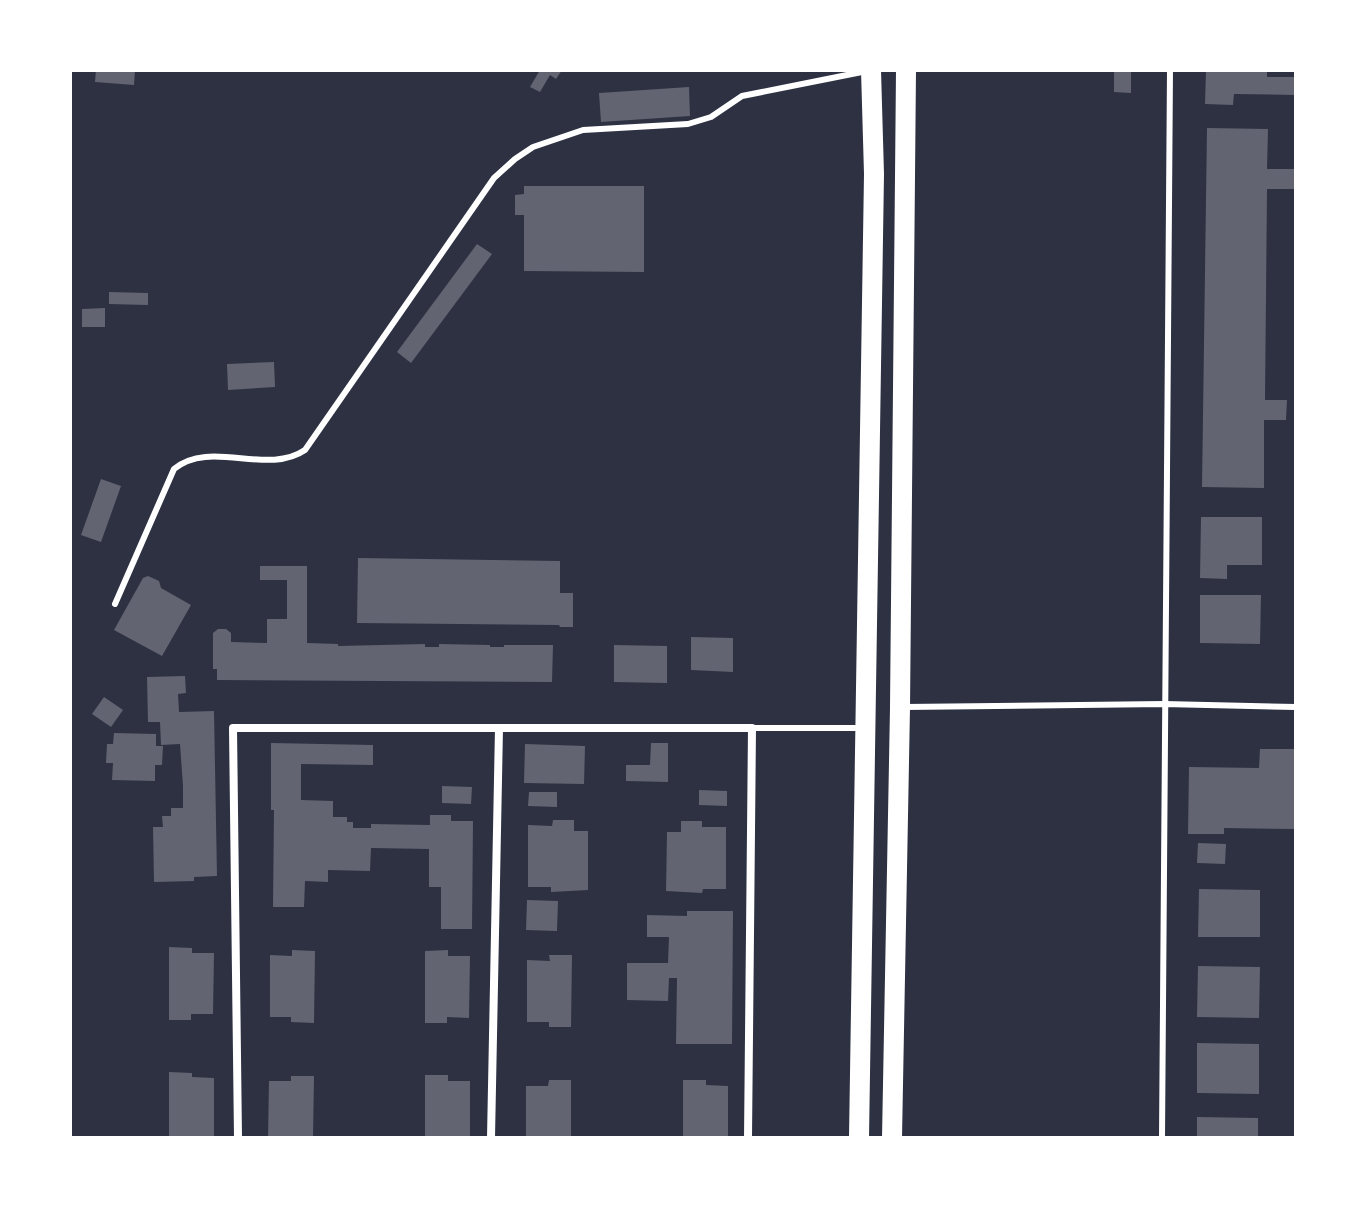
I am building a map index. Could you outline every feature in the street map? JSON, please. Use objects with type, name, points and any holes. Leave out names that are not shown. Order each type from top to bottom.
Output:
[{"type":"main road","points":[[859,1138],[874,174],[871,70]]},
{"type":"main road","points":[[892,1138],[906,70]]},
{"type":"street","points":[[238,1138],[233,728],[752,728],[748,1138]]},
{"type":"street","points":[[491,1138],[499,728]]},
{"type":"lane","points":[[115,604],[174,469],[195,458],[269,460],[293,456],[305,450],[494,178],[515,159],[533,147],[583,130],[688,124],[711,117],[742,96],[871,70]]},
{"type":"lane","points":[[1162,1138],[1170,70]]},
{"type":"lane","points":[[900,708],[1164,704],[1296,707]]},
{"type":"lane","points":[[752,728],[866,728]]},
{"type":"building","points":[[96,70],[135,70],[134,85],[95,82]]},
{"type":"building","points":[[540,70],[562,70],[556,79],[550,75],[540,92],[530,87]]},
{"type":"building","points":[[1114,70],[1131,70],[1131,93],[1114,92]]},
{"type":"building","points":[[1206,70],[1267,70],[1267,77],[1296,77],[1296,95],[1234,94],[1233,105],[1205,104]]},
{"type":"building","points":[[689,87],[690,116],[601,122],[599,93]]},
{"type":"building","points":[[1207,128],[1268,129],[1267,169],[1296,169],[1296,189],[1267,189],[1265,400],[1287,400],[1286,420],[1264,420],[1264,488],[1202,487]]},
{"type":"building","points":[[524,186],[644,186],[644,272],[524,271],[524,215],[515,215],[515,195],[524,194]]},
{"type":"building","points":[[477,244],[492,254],[411,363],[397,352]]},
{"type":"building","points":[[109,292],[148,293],[148,305],[109,304]]},
{"type":"building","points":[[105,308],[105,327],[82,327],[82,309]]},
{"type":"building","points":[[274,362],[275,387],[228,390],[227,364]]},
{"type":"building","points":[[101,479],[121,486],[101,542],[81,535]]},
{"type":"building","points":[[1201,517],[1262,517],[1262,565],[1227,565],[1227,579],[1200,578]]},
{"type":"building","points":[[358,558],[560,561],[560,593],[573,593],[573,627],[357,623]]},
{"type":"building","points":[[260,566],[307,566],[307,643],[338,646],[425,644],[425,647],[439,647],[439,644],[490,647],[553,645],[552,682],[217,680],[217,669],[213,669],[213,633],[226,629],[231,633],[231,642],[267,643],[267,619],[287,619],[287,580],[260,580]]},
{"type":"building","points":[[148,576],[159,581],[161,588],[191,605],[162,656],[114,630],[143,578]]},
{"type":"building","points":[[1200,595],[1261,595],[1260,644],[1200,643]]},
{"type":"building","points":[[691,637],[733,638],[733,672],[691,670]]},
{"type":"building","points":[[614,645],[667,646],[667,683],[614,682]]},
{"type":"building","points":[[185,676],[186,693],[178,694],[179,712],[214,711],[217,876],[194,877],[194,881],[154,882],[153,827],[163,827],[162,816],[171,816],[171,808],[183,808],[183,786],[180,744],[161,745],[160,722],[148,722],[147,677]]},
{"type":"building","points":[[104,697],[123,710],[111,727],[92,714]]},
{"type":"building","points":[[114,733],[156,734],[156,746],[163,746],[162,765],[155,765],[155,781],[112,780],[113,763],[106,763],[107,744],[113,744]]},
{"type":"building","points":[[271,743],[373,745],[373,765],[301,764],[301,800],[333,801],[333,817],[347,817],[347,822],[353,822],[353,828],[371,828],[371,824],[430,825],[430,815],[451,815],[451,821],[473,821],[472,929],[441,929],[441,887],[429,887],[429,849],[371,848],[370,871],[328,870],[328,882],[305,881],[304,907],[273,907]]},
{"type":"building","points":[[651,743],[668,743],[668,782],[626,781],[626,765],[650,765]]},
{"type":"building","points":[[525,744],[585,746],[584,784],[524,783]]},
{"type":"building","points":[[1260,749],[1296,749],[1296,829],[1224,828],[1224,834],[1188,834],[1189,767],[1259,768]]},
{"type":"building","points":[[442,786],[472,787],[471,804],[442,803]]},
{"type":"building","points":[[699,790],[727,791],[727,806],[699,805]]},
{"type":"building","points":[[529,792],[557,792],[557,807],[528,806]]},
{"type":"building","points":[[553,820],[574,820],[574,831],[588,831],[588,890],[551,892],[551,887],[528,887],[528,825],[552,826]]},
{"type":"building","points":[[681,821],[702,821],[702,827],[726,827],[726,889],[703,889],[702,893],[666,891],[667,832],[681,832]]},
{"type":"building","points":[[1198,843],[1226,844],[1225,864],[1197,863]]},
{"type":"building","points":[[1199,889],[1260,890],[1260,937],[1198,937]]},
{"type":"building","points":[[527,900],[558,901],[557,931],[526,930]]},
{"type":"building","points":[[687,911],[733,911],[732,1044],[676,1044],[677,978],[669,978],[668,1001],[627,1000],[627,963],[668,963],[669,937],[647,937],[647,915],[687,916]]},
{"type":"building","points":[[169,947],[192,948],[192,953],[214,953],[213,1014],[191,1014],[191,1020],[169,1020]]},
{"type":"building","points":[[292,950],[315,951],[314,1023],[291,1022],[291,1017],[270,1017],[270,955],[292,956]]},
{"type":"building","points":[[448,950],[448,956],[470,956],[469,1018],[447,1017],[447,1023],[425,1023],[425,951]]},
{"type":"building","points":[[549,955],[572,955],[571,1027],[549,1027],[549,1022],[527,1022],[527,960],[550,961]]},
{"type":"building","points":[[1198,966],[1260,967],[1259,1018],[1197,1017]]},
{"type":"building","points":[[1197,1043],[1259,1044],[1259,1094],[1197,1093]]},
{"type":"building","points":[[169,1072],[214,1078],[214,1138],[169,1138]]},
{"type":"building","points":[[425,1075],[448,1075],[448,1081],[470,1081],[470,1138],[425,1138]]},
{"type":"building","points":[[291,1076],[314,1076],[313,1138],[268,1138],[269,1081],[291,1081]]},
{"type":"building","points":[[549,1080],[571,1080],[571,1138],[526,1138],[526,1086],[548,1086]]},
{"type":"building","points":[[683,1080],[706,1080],[706,1085],[728,1086],[728,1138],[683,1138]]},
{"type":"building","points":[[1197,1117],[1258,1118],[1258,1138],[1197,1138]]}]
